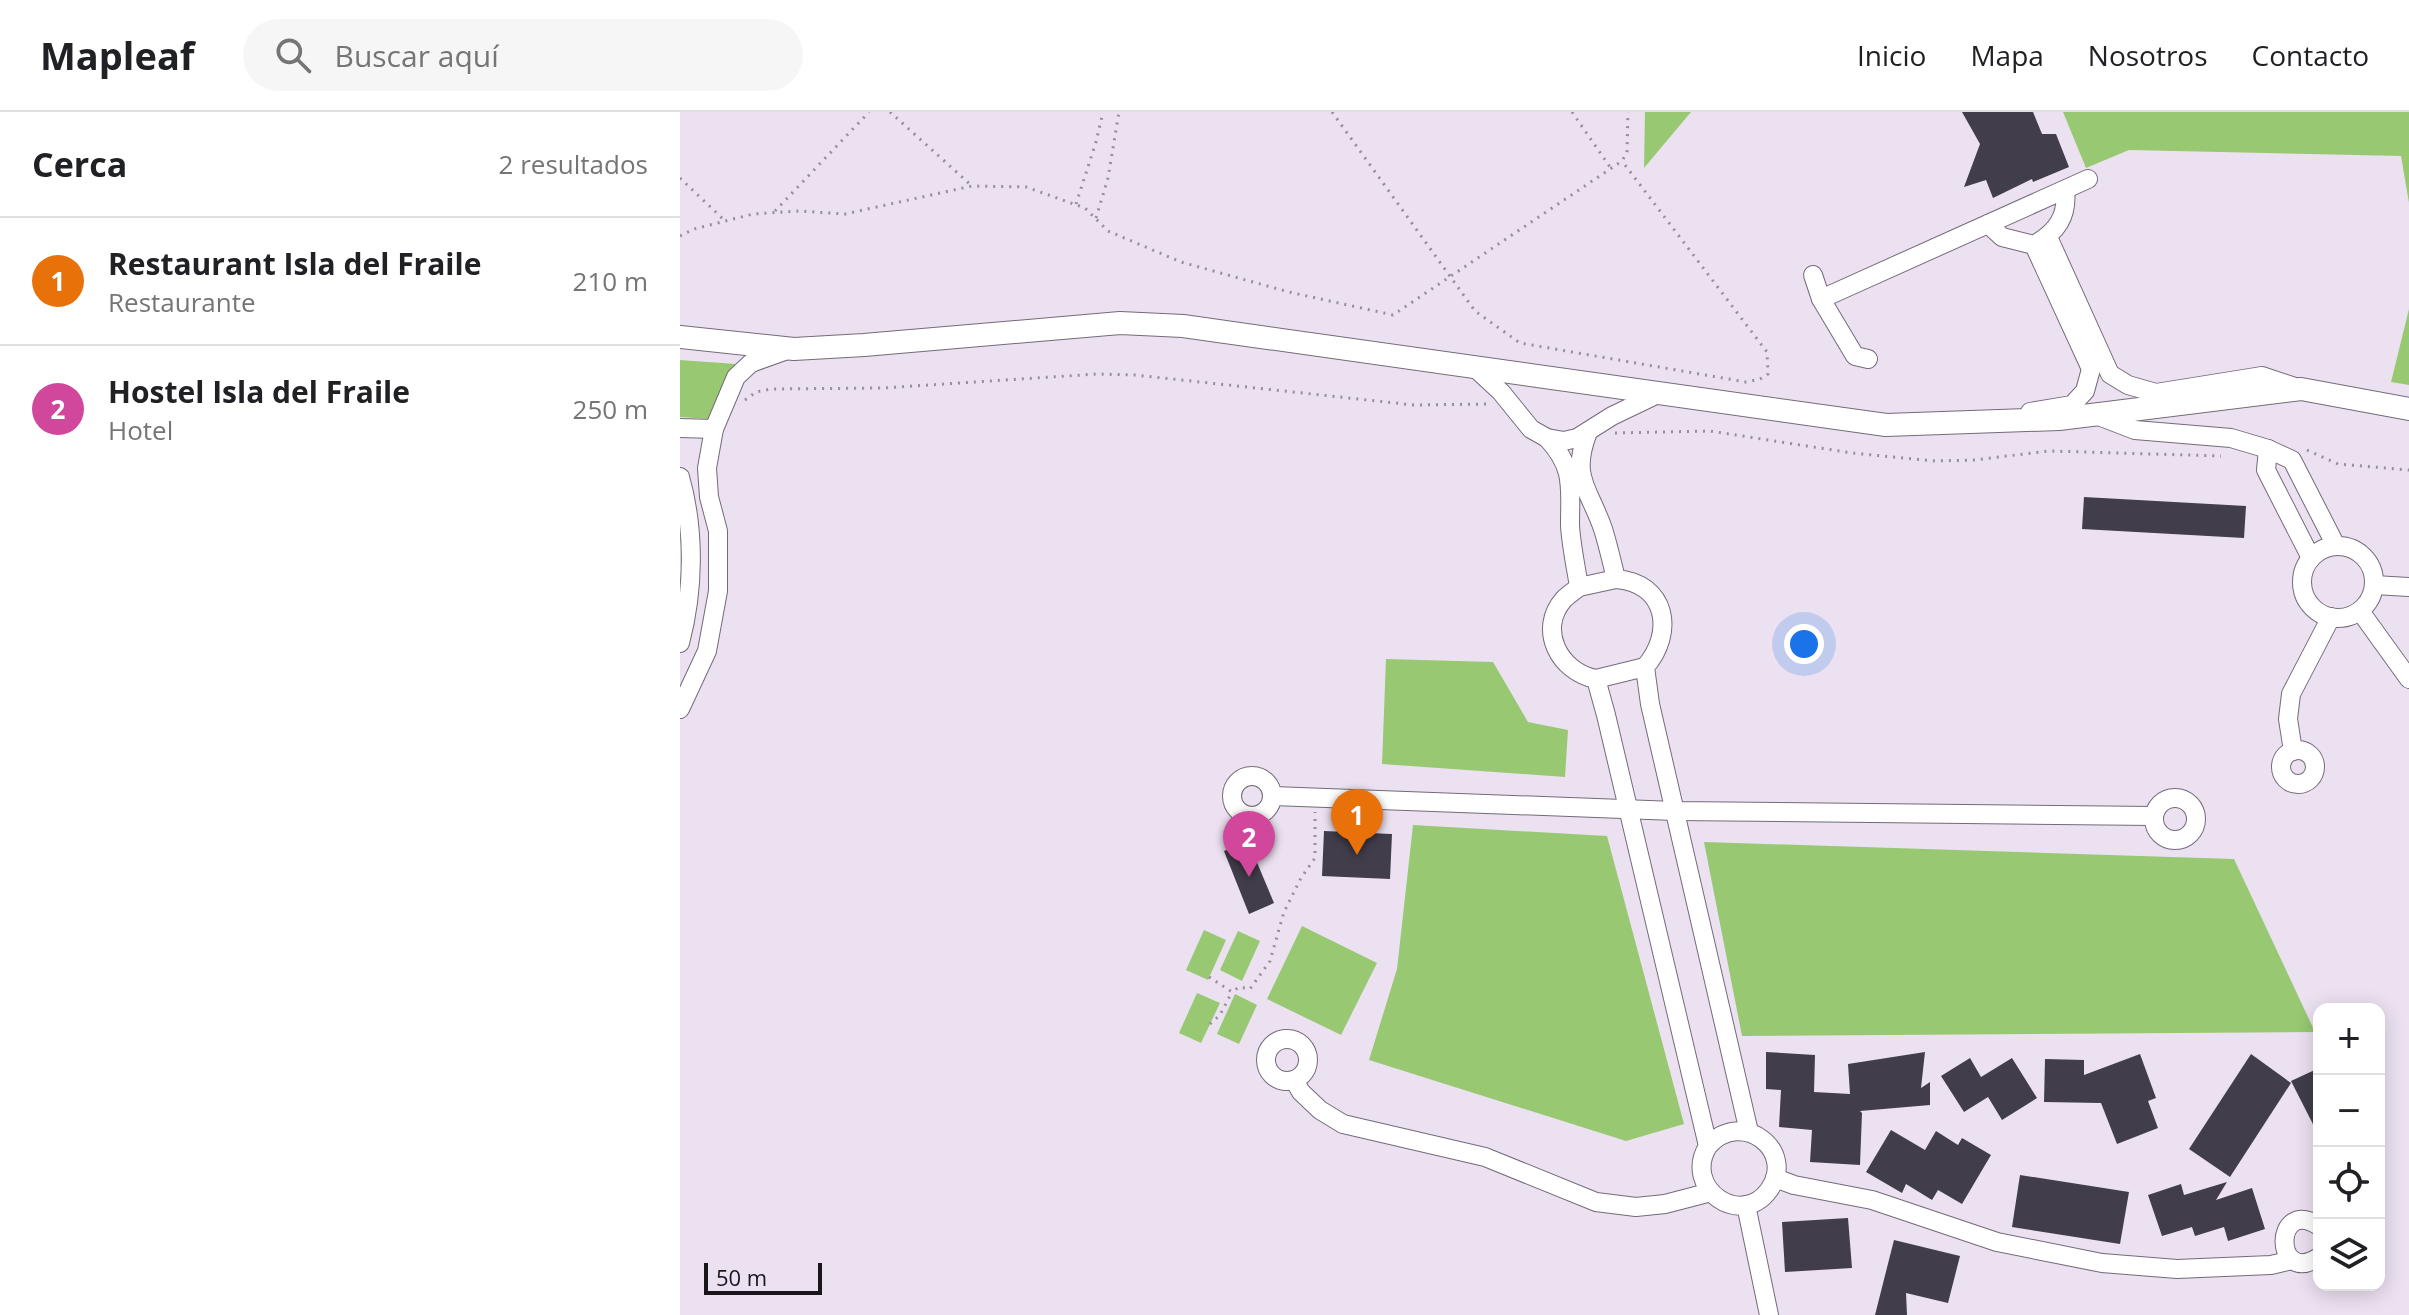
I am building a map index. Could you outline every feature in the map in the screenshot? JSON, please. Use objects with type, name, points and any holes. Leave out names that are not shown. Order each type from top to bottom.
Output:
[{"type":"main road","points":[[680,337],[794,349],[1120,323],[1183,326],[1886,425],[2059,419],[2301,389],[2409,409]]},
{"type":"street","points":[[1821,299],[2088,179]]},
{"type":"street","points":[[1988,224],[2002,237],[2041,241],[2062,221],[2067,202],[2065,190]]},
{"type":"street","points":[[2041,241],[2069,302],[2110,374],[2128,385],[2156,393],[2262,376],[2301,389]]},
{"type":"street","points":[[1813,275],[1821,299],[1855,356],[1868,359]]},
{"type":"street","points":[[1997,421],[2072,405],[2085,391],[2091,369],[2069,302]]},
{"type":"street","points":[[680,709],[707,651],[718,591],[718,531],[709,497],[707,468],[714,429],[736,377],[751,363],[794,349]]},
{"type":"street","points":[[1474,367],[1501,392],[1531,429],[1547,438],[1566,464],[1572,487],[1570,527],[1579,587]]},
{"type":"street","points":[[1514,372],[1515,411]]},
{"type":"street","points":[[1608,384],[1604,411],[1578,460],[1582,481],[1602,527],[1616,579]]},
{"type":"street","points":[[1547,438],[1564,441],[1589,435],[1662,392]]},
{"type":"street","points":[[2096,415],[2135,430],[2163,435],[2231,438],[2292,460],[2336,546]]},
{"type":"street","points":[[680,428],[714,429]]},
{"type":"street","points":[[2268,449],[2266,470],[2311,558]]},
{"type":"street","points":[[680,477],[688,520],[691,579],[687,619],[680,643]]},
{"type":"street","points":[[2336,546],[2350,548],[2363,556],[2371,568],[2374,585],[2369,600],[2360,611],[2346,617],[2331,617],[2311,607],[2302,590],[2304,571],[2311,558],[2322,550],[2336,546]]},
{"type":"street","points":[[1616,579],[1630,580],[1644,586],[1655,598],[1662,614],[1661,642],[1656,655],[1645,667],[1596,679],[1586,677],[1563,663],[1555,646],[1553,622],[1562,601],[1579,587],[1616,579]]},
{"type":"street","points":[[2374,585],[2409,587]]},
{"type":"street","points":[[2360,611],[2409,679]]},
{"type":"street","points":[[2293,751],[2288,719],[2291,694],[2331,617]]},
{"type":"street","points":[[1645,667],[1650,704],[1749,1132]]},
{"type":"street","points":[[1596,679],[1708,1146],[1701,1168],[1704,1182],[1711,1192],[1728,1204],[1746,1205],[1764,1195],[1775,1178],[1776,1165],[1772,1151],[1762,1138],[1749,1132],[1728,1132],[1708,1146]]},
{"type":"street","points":[[1273,796],[1627,810],[2154,816]]},
{"type":"street","points":[[1294,1080],[1301,1092],[1320,1110],[1343,1124],[1485,1157],[1596,1202],[1636,1207],[1665,1204],[1711,1192]]},
{"type":"street","points":[[1775,1178],[1794,1185],[1872,1200],[1997,1242],[2102,1263],[2177,1269],[2271,1265],[2292,1260],[2308,1263],[2313,1260]]},
{"type":"street","points":[[1746,1205],[1769,1315]]},
{"type":"street","points":[[2292,1260],[2283,1245],[2287,1229],[2301,1221],[2313,1222]]},
{"type":"path","points":[[774,213],[869,112]]},
{"type":"path","points":[[890,112],[972,186]]},
{"type":"path","points":[[1076,204],[1103,112]]},
{"type":"path","points":[[1096,219],[1108,178],[1119,112]]},
{"type":"path","points":[[1332,112],[1475,311],[1520,343],[1746,382],[1768,374],[1767,352],[1622,161]]},
{"type":"path","points":[[1572,112],[1610,167]]},
{"type":"path","points":[[680,236],[725,221],[774,213],[845,214],[972,186],[1026,187],[1085,208],[1108,231],[1181,262],[1289,292],[1393,315],[1622,161],[1627,152],[1628,112]]},
{"type":"path","points":[[680,178],[725,221]]},
{"type":"path","points":[[738,405],[756,392],[771,389],[883,388],[1097,374],[1276,388],[1414,405],[1492,404]]},
{"type":"path","points":[[1589,435],[1710,431],[1852,453],[1935,461],[1974,460],[2049,451],[2230,454]]},
{"type":"path","points":[[2268,449],[2295,445],[2338,464],[2409,470]]},
{"type":"path","points":[[1210,1024],[1220,1015],[1232,992],[1239,987],[1250,989],[1270,961],[1284,912],[1315,858],[1315,796]]},
{"type":"path","points":[[1209,977],[1232,992]]},
{"type":"green space","points":[[1645,112],[1691,112],[1644,168]]},
{"type":"green space","points":[[2063,112],[2409,112],[2409,203],[2401,156],[2129,150],[2086,168]]},
{"type":"green space","points":[[2409,309],[2409,385],[2391,382]]},
{"type":"green space","points":[[680,360],[736,364],[710,419],[680,417]]},
{"type":"green space","points":[[1386,659],[1493,662],[1528,722],[1568,730],[1565,777],[1382,764]]},
{"type":"green space","points":[[1413,825],[1607,836],[1684,1124],[1626,1141],[1369,1060],[1397,969]]},
{"type":"green space","points":[[1704,842],[2234,859],[2313,1028],[2313,1032],[1742,1036]]},
{"type":"green space","points":[[1302,926],[1377,963],[1341,1035],[1267,999]]},
{"type":"green space","points":[[1204,930],[1226,940],[1208,980],[1186,970]]},
{"type":"green space","points":[[1238,931],[1260,941],[1242,981],[1220,970]]},
{"type":"green space","points":[[1197,993],[1220,1003],[1201,1043],[1179,1033]]},
{"type":"green space","points":[[1235,994],[1257,1005],[1239,1044],[1217,1034]]},
{"type":"building","points":[[1962,112],[2033,112],[2042,134],[2056,134],[2069,167],[2033,182],[2032,179],[1993,198],[1986,180],[1964,187],[1980,144]]},
{"type":"building","points":[[2084,497],[2246,506],[2244,538],[2082,529]]},
{"type":"building","points":[[1324,831],[1392,834],[1390,879],[1322,876]]},
{"type":"building","points":[[1248,841],[1274,903],[1249,914],[1224,851]]},
{"type":"building","points":[[1766,1052],[1815,1055],[1814,1092],[1850,1094],[1848,1064],[1925,1052],[1921,1088],[1930,1082],[1930,1105],[1860,1111],[1860,1165],[1810,1162],[1812,1130],[1779,1127],[1781,1090],[1766,1089]]},
{"type":"building","points":[[2140,1054],[2156,1098],[2148,1101],[2158,1128],[2117,1144],[2101,1103],[2044,1102],[2045,1059],[2084,1060],[2084,1075]]},
{"type":"building","points":[[2251,1054],[2291,1083],[2230,1177],[2189,1149]]},
{"type":"building","points":[[1970,1058],[1981,1077],[2012,1058],[2037,1098],[2002,1120],[1988,1097],[1964,1112],[1941,1076]]},
{"type":"building","points":[[2313,1071],[2313,1124],[2291,1081]]},
{"type":"building","points":[[1891,1130],[1925,1150],[1936,1131],[1958,1145],[1962,1138],[1991,1155],[1962,1204],[1938,1190],[1932,1200],[1906,1184],[1902,1193],[1866,1172]]},
{"type":"building","points":[[2020,1175],[2129,1192],[2120,1244],[2012,1227]]},
{"type":"building","points":[[2227,1182],[2216,1200],[2252,1188],[2265,1229],[2228,1241],[2224,1227],[2195,1236],[2192,1227],[2162,1236],[2148,1195],[2181,1184],[2184,1195]]},
{"type":"building","points":[[1848,1218],[1852,1268],[1785,1272],[1782,1222]]},
{"type":"building","points":[[1894,1240],[1960,1256],[1948,1303],[1906,1293],[1907,1315],[1875,1315]]},
{"type":"place","name":"Restaurant Isla del Fraile","points":[[1357,855]]},
{"type":"place","name":"Hostel Isla del Fraile","points":[[1249,877]]}]
